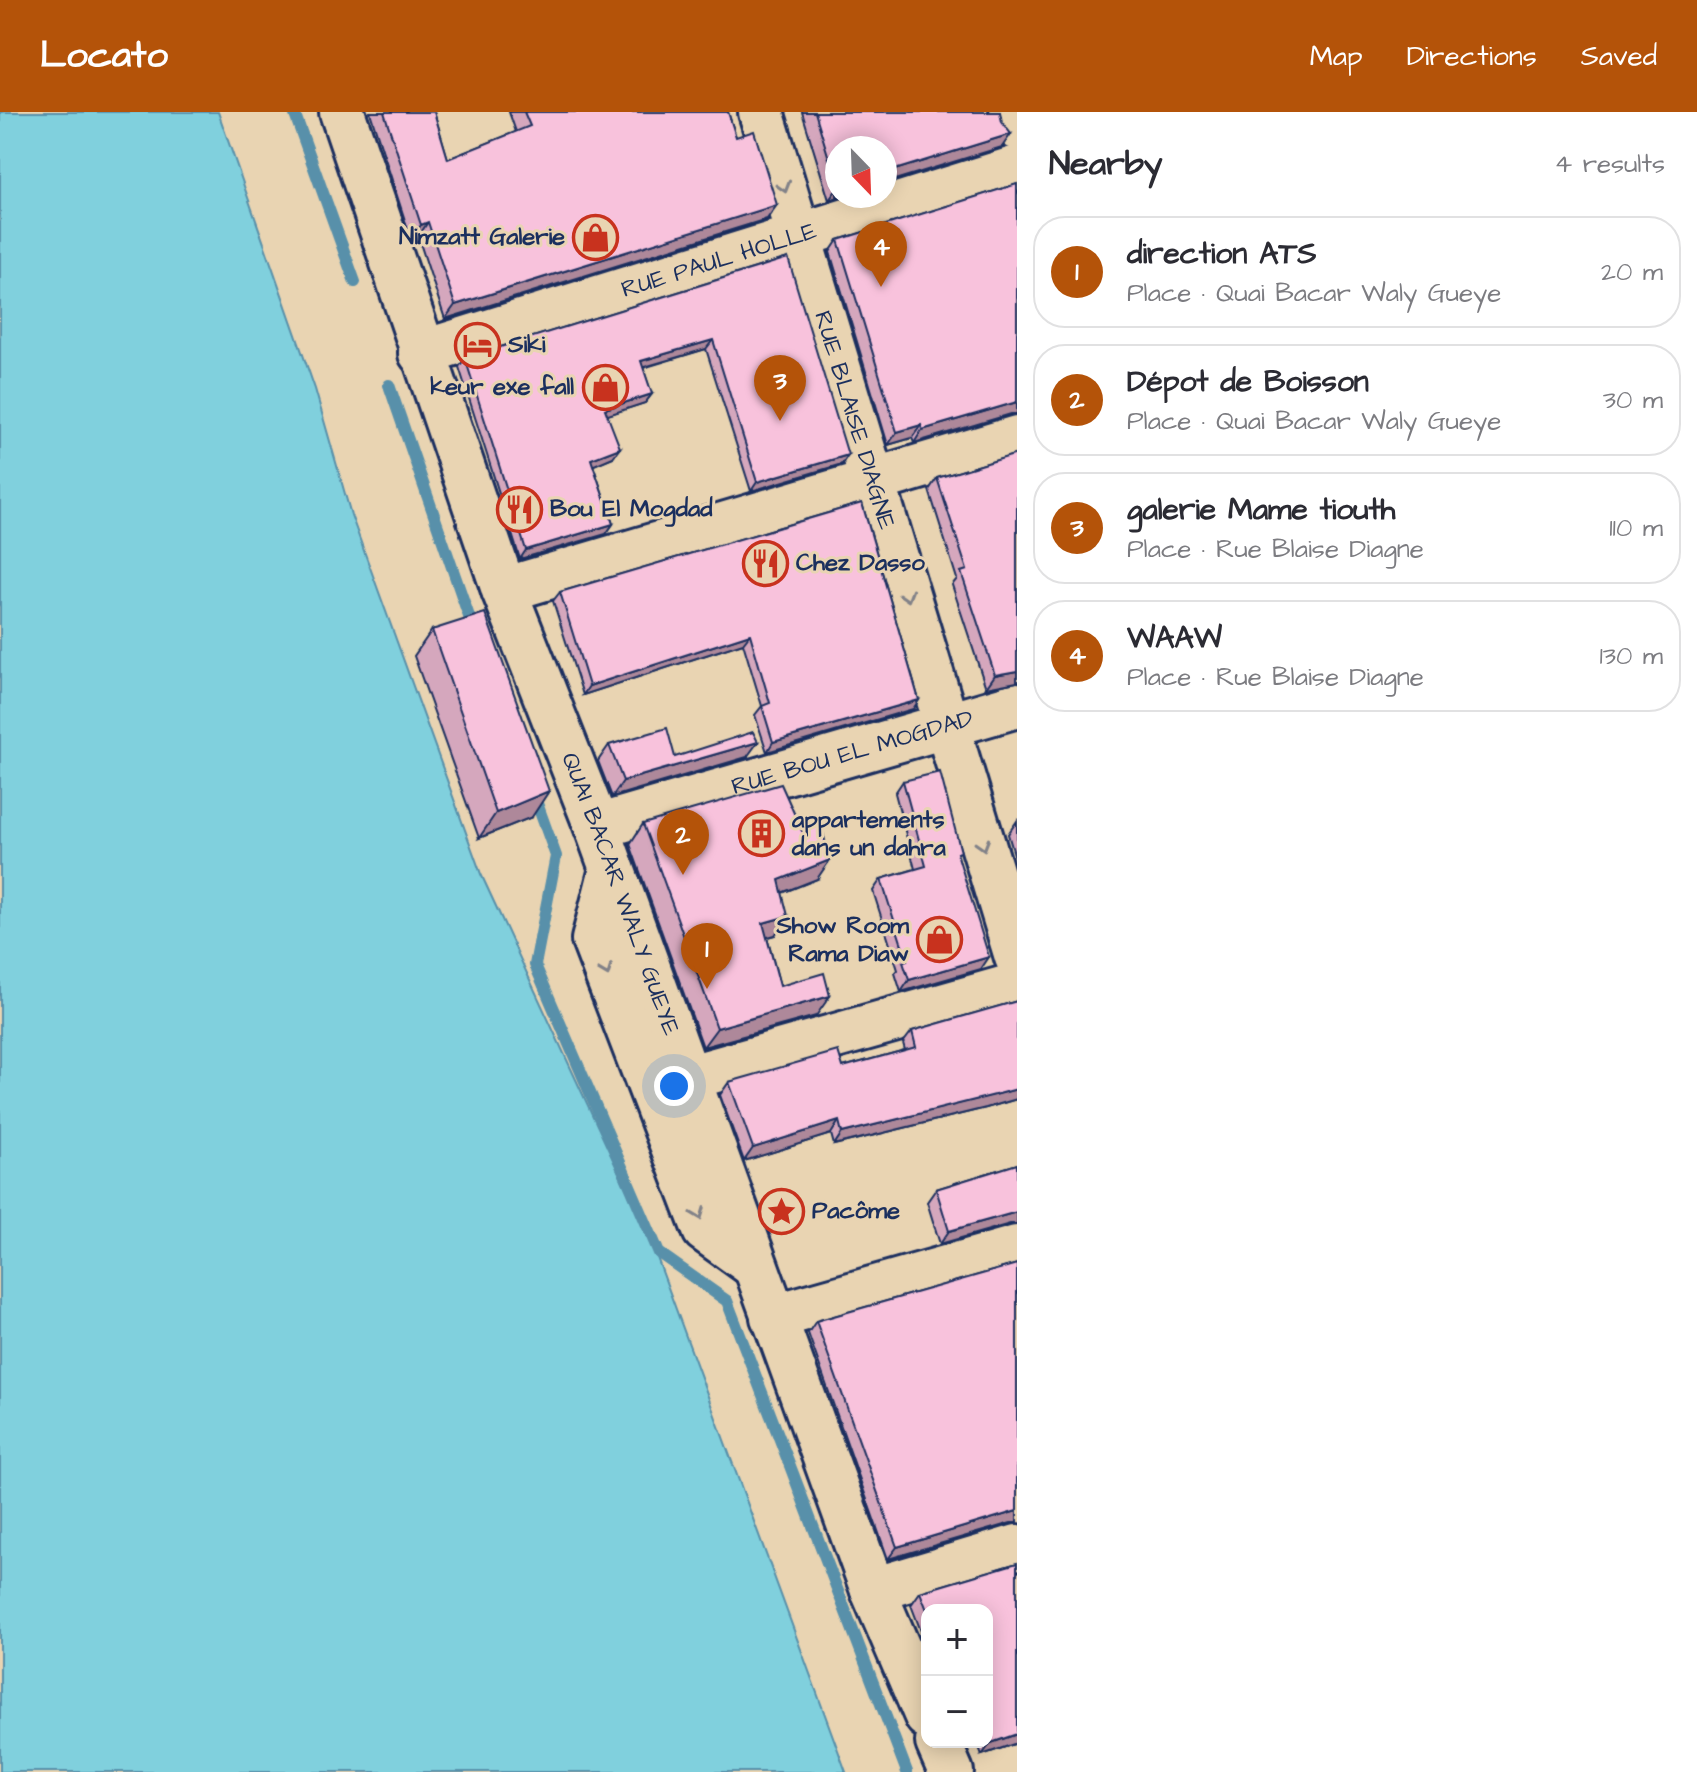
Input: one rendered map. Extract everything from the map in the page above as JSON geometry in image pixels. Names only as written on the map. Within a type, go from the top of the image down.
[{"type":"street","name":"QUAI BACAR WALY GUEYE","points":[[342,112],[421,353],[504,590],[597,827],[873,1590],[921,1702]]},
{"type":"street","name":"RUE BLAISE DIAGNE","points":[[761,112],[1017,957]]},
{"type":"street","points":[[1012,112],[1017,127]]},
{"type":"street","name":"RUE PAUL HOLLE","points":[[421,353],[1017,168]]},
{"type":"street","points":[[504,590],[1017,438]]},
{"type":"street","name":"RUE BOU EL MOGDAD","points":[[597,827],[1017,705]]},
{"type":"street","points":[[612,869],[594,940],[705,1230],[755,1266]]},
{"type":"street","points":[[687,1078],[1017,985]]},
{"type":"street","points":[[773,1317],[1017,1248]]},
{"type":"street","points":[[873,1590],[1017,1547]]},
{"type":"street","points":[[941,1748],[951,1772]]},
{"type":"water","points":[[0,112],[218,112],[315,389],[351,515],[481,874],[652,1244],[846,1772],[0,1772]]},
{"type":"building","points":[[384,112],[434,112],[448,159],[530,126],[524,112],[728,112],[736,137],[754,131],[777,205],[455,305],[428,222],[421,225]]},
{"type":"building","points":[[815,112],[1000,112],[1002,122],[1011,134],[897,169],[897,136],[825,136],[825,145]]},
{"type":"building","points":[[1017,184],[1017,402],[922,430],[921,425],[897,432],[838,240]]},
{"type":"building","points":[[788,258],[848,455],[757,482],[713,340],[641,361],[652,394],[605,409],[620,448],[591,459],[613,524],[526,550],[465,358]]},
{"type":"building","points":[[1017,454],[1017,671],[995,675],[961,572],[967,570],[937,478]]},
{"type":"building","points":[[862,503],[919,700],[773,742],[762,706],[770,703],[750,634],[589,686],[560,592]]},
{"type":"building","points":[[485,613],[549,791],[496,813],[432,630]]},
{"type":"building","points":[[667,728],[675,757],[753,732],[758,742],[623,781],[609,745]]},
{"type":"building","points":[[940,772],[961,852],[957,853],[989,957],[909,980],[903,962],[907,961],[881,879],[926,866],[903,781]]},
{"type":"building","points":[[781,784],[802,831],[821,825],[830,860],[779,880],[788,916],[763,923],[780,986],[824,973],[830,996],[717,1028],[643,824]]},
{"type":"building","points":[[1017,1001],[1017,1089],[842,1133],[839,1121],[753,1148],[729,1082],[838,1051],[843,1067],[916,1047],[912,1031]]},
{"type":"building","points":[[1017,1164],[1017,1212],[949,1231],[936,1189]]},
{"type":"building","points":[[1017,1264],[1017,1511],[897,1547],[816,1321]]},
{"type":"building","points":[[1017,1563],[1017,1734],[993,1742],[993,1604],[925,1604],[920,1592]]},
{"type":"waterway","points":[[294,112],[355,282]]},
{"type":"waterway","points":[[389,385],[474,631]]},
{"type":"waterway","points":[[534,795],[556,856],[535,965],[659,1253],[727,1301],[907,1772]]},
{"type":"place","name":"Nimzatt Galerie","points":[[596,237]]},
{"type":"place","name":"WAAW","points":[[881,287]]},
{"type":"place","name":"Siki","points":[[477,345]]},
{"type":"place","name":"keur exe fall","points":[[605,387]]},
{"type":"place","name":"galerie Mame tiouth","points":[[780,421]]},
{"type":"place","name":"Bou El Mogdad","points":[[519,509]]},
{"type":"place","name":"Chez Dasso","points":[[765,563]]},
{"type":"place","name":"appartements dans un dahra","points":[[761,834]]},
{"type":"place","name":"Dépot de Boisson","points":[[683,875]]},
{"type":"place","name":"Show Room Rama Diaw","points":[[940,940]]},
{"type":"place","name":"direction ATS","points":[[707,989]]},
{"type":"place","name":"Pacôme","points":[[781,1211]]}]
